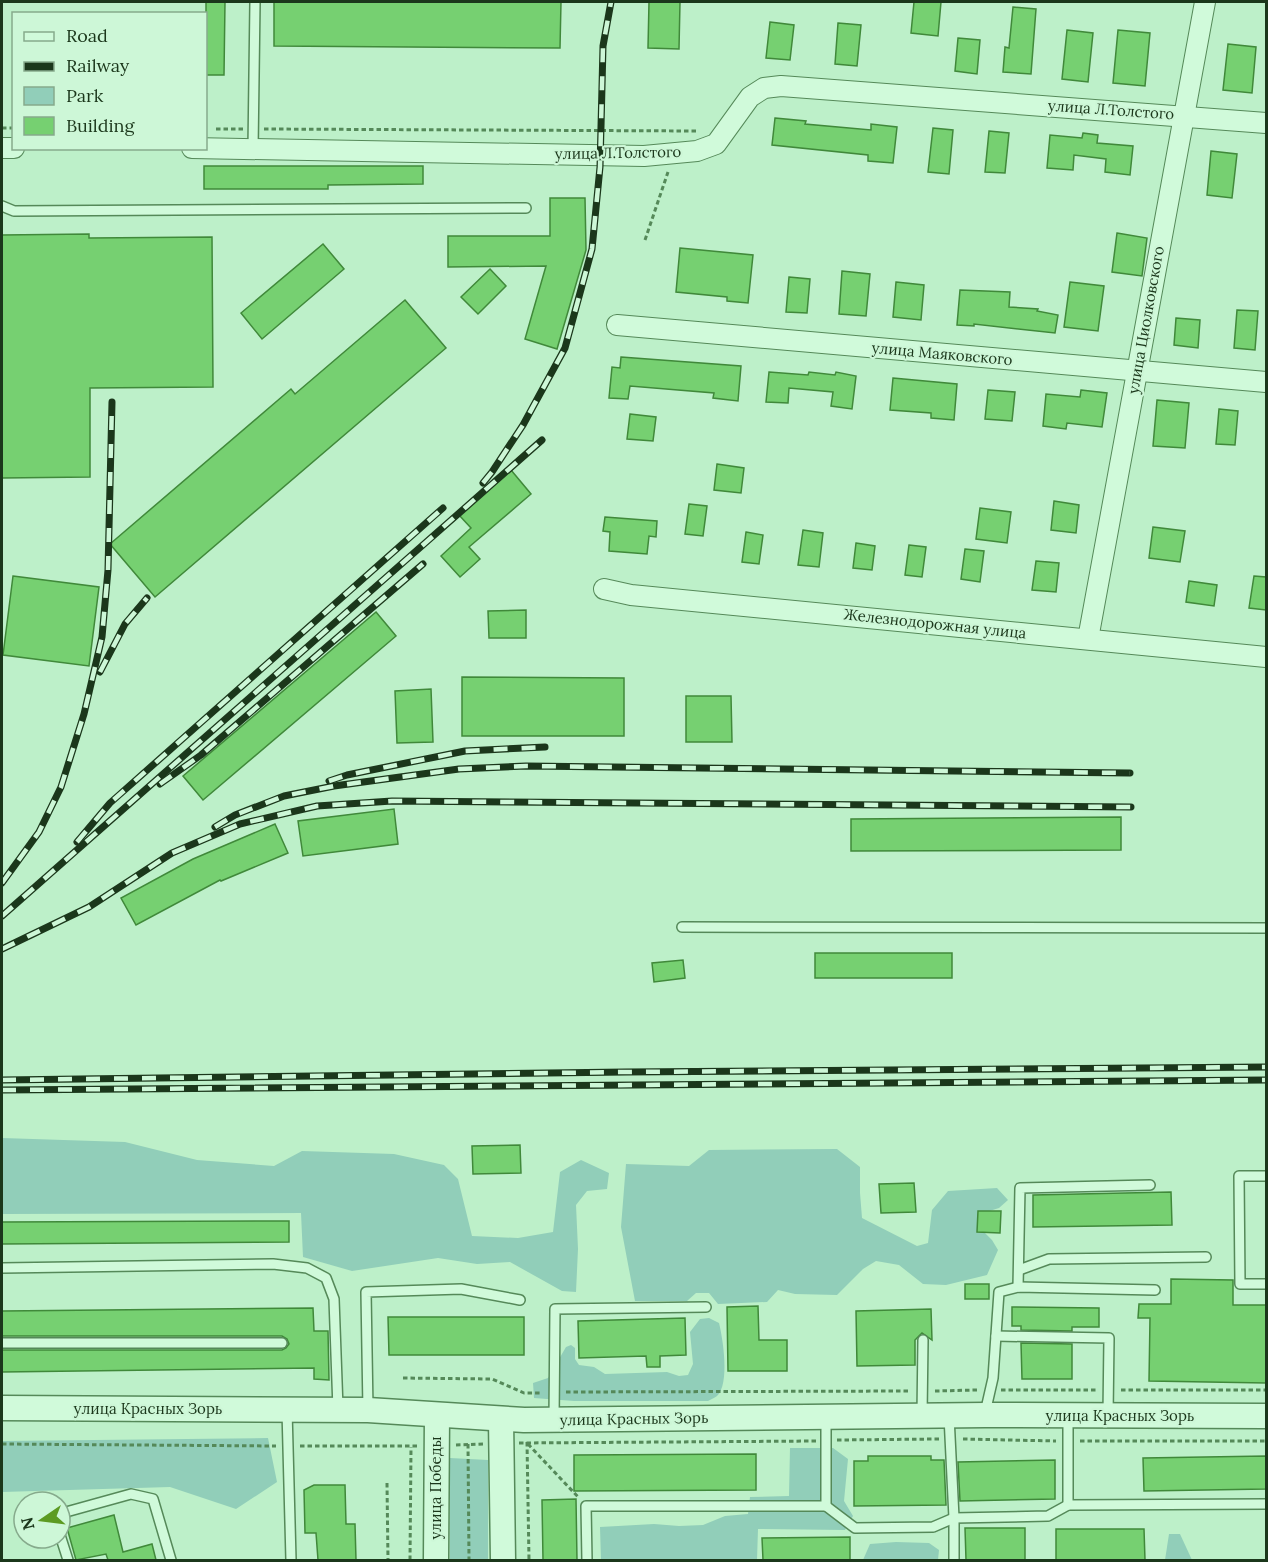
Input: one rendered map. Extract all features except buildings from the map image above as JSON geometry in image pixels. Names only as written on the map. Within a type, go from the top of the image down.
[{"type":"street","name":"улица Циолковского","points":[[1088,639],[1205,2]]},
{"type":"street","name":"улица Л.Толстого","points":[[207,148],[644,156],[698,151],[716,144],[750,97],[764,88],[781,86],[1266,123]]},
{"type":"street","name":"улица Маяковского","points":[[617,325],[1266,382]]},
{"type":"street","name":"Железнодорожная улица","points":[[604,589],[631,595],[1266,657]]},
{"type":"street","name":"улица Красных Зорь","points":[[2,1408],[368,1410],[437,1415],[518,1427],[554,1419],[826,1429],[922,1416],[949,1427],[985,1415],[1266,1416]]},
{"type":"street","name":"улица Победы","points":[[436,1560],[437,1415]]},
{"type":"street","points":[[503,1560],[502,1443],[518,1427]]},
{"type":"lane","points":[[253,149],[255,2]]},
{"type":"lane","points":[[2,206],[14,211],[526,208]]},
{"type":"lane","points":[[682,927],[1266,928]]},
{"type":"lane","points":[[1266,1176],[1239,1176],[1240,1284],[1266,1284]]},
{"type":"lane","points":[[1017,1287],[1020,1188],[1150,1185]]},
{"type":"lane","points":[[1019,1270],[1049,1259],[1206,1257]]},
{"type":"lane","points":[[2,1268],[273,1264],[307,1268],[326,1278],[334,1299],[338,1410]]},
{"type":"lane","points":[[985,1415],[991,1390],[999,1292],[1017,1287],[1155,1290]]},
{"type":"lane","points":[[368,1410],[366,1292],[461,1289],[520,1300]]},
{"type":"lane","points":[[554,1419],[555,1309],[706,1307]]},
{"type":"lane","points":[[996,1336],[1109,1338],[1108,1417]]},
{"type":"lane","points":[[922,1416],[923,1340]]},
{"type":"lane","points":[[2,1343],[282,1343]]},
{"type":"lane","points":[[287,1410],[291,1560]]},
{"type":"lane","points":[[1068,1417],[1068,1506]]},
{"type":"lane","points":[[949,1427],[954,1560]]},
{"type":"lane","points":[[826,1429],[826,1506]]},
{"type":"lane","points":[[72,1510],[131,1494],[153,1499],[171,1560]]},
{"type":"lane","points":[[587,1560],[586,1506],[826,1506],[855,1528],[933,1527],[954,1518],[1048,1516],[1068,1506],[1266,1504]]},
{"type":"path","points":[[207,129],[702,132]]},
{"type":"path","points":[[645,240],[674,153]]},
{"type":"path","points":[[402,1378],[492,1378],[524,1393],[1266,1390]]},
{"type":"path","points":[[524,1393],[518,1427],[529,1560]]},
{"type":"path","points":[[518,1427],[586,1506]]},
{"type":"path","points":[[2,1444],[411,1447],[502,1443],[518,1427],[826,1429],[949,1427],[1069,1441],[1266,1442]]},
{"type":"path","points":[[468,1444],[469,1560]]},
{"type":"path","points":[[410,1560],[411,1447]]},
{"type":"path","points":[[387,1483],[388,1560]]},
{"type":"green space","points":[[2,1138],[125,1142],[197,1160],[274,1166],[302,1151],[394,1154],[444,1165],[458,1179],[472,1236],[518,1238],[553,1232],[560,1172],[581,1160],[609,1173],[607,1189],[587,1191],[576,1205],[578,1249],[576,1292],[562,1291],[510,1262],[477,1264],[438,1258],[352,1271],[303,1257],[301,1213],[2,1214]]},
{"type":"green space","points":[[837,1149],[860,1167],[862,1218],[917,1246],[928,1243],[932,1210],[948,1191],[997,1188],[1008,1200],[999,1208],[983,1213],[980,1228],[998,1250],[987,1275],[946,1285],[923,1284],[899,1265],[876,1261],[863,1269],[837,1295],[795,1294],[778,1290],[767,1302],[718,1304],[709,1293],[696,1293],[687,1301],[635,1301],[621,1227],[626,1164],[689,1166],[709,1150]]},
{"type":"green space","points":[[709,1318],[719,1323],[724,1350],[724,1372],[721,1390],[716,1397],[708,1401],[574,1401],[534,1398],[533,1383],[548,1378],[566,1347],[571,1345],[575,1348],[575,1359],[579,1365],[594,1367],[605,1374],[667,1372],[679,1376],[688,1375],[693,1364],[690,1332],[700,1319]]},
{"type":"green space","points":[[268,1438],[277,1482],[236,1509],[170,1487],[2,1492],[2,1441]]},
{"type":"green space","points":[[790,1448],[833,1448],[848,1459],[844,1501],[853,1516],[845,1530],[758,1529],[757,1560],[601,1560],[600,1527],[654,1524],[703,1525],[725,1516],[748,1514],[750,1497],[789,1496]]},
{"type":"green space","points":[[450,1458],[488,1460],[488,1560],[450,1560]]},
{"type":"green space","points":[[1169,1534],[1180,1534],[1192,1560],[1165,1560]]},
{"type":"green space","points":[[929,1543],[939,1550],[938,1560],[863,1560],[870,1544]]},
{"type":"railway","points":[[483,483],[523,425],[565,348],[592,249],[600,167],[603,46],[611,2]]},
{"type":"railway","points":[[2,883],[39,832],[61,787],[84,714],[102,637],[108,570],[112,402]]},
{"type":"railway","points":[[2,916],[542,440]]},
{"type":"railway","points":[[77,842],[110,803],[443,508]]},
{"type":"railway","points":[[160,784],[201,755],[423,564]]},
{"type":"railway","points":[[100,672],[125,624],[147,598]]},
{"type":"railway","points":[[329,781],[347,775],[465,751],[545,747]]},
{"type":"railway","points":[[215,827],[235,815],[284,796],[334,786],[459,769],[526,766],[1130,773]]},
{"type":"railway","points":[[2,949],[89,907],[172,853],[240,824],[317,806],[392,801],[1131,807]]},
{"type":"railway","points":[[2,1080],[1266,1067]]},
{"type":"railway","points":[[2,1090],[1266,1080]]}]
